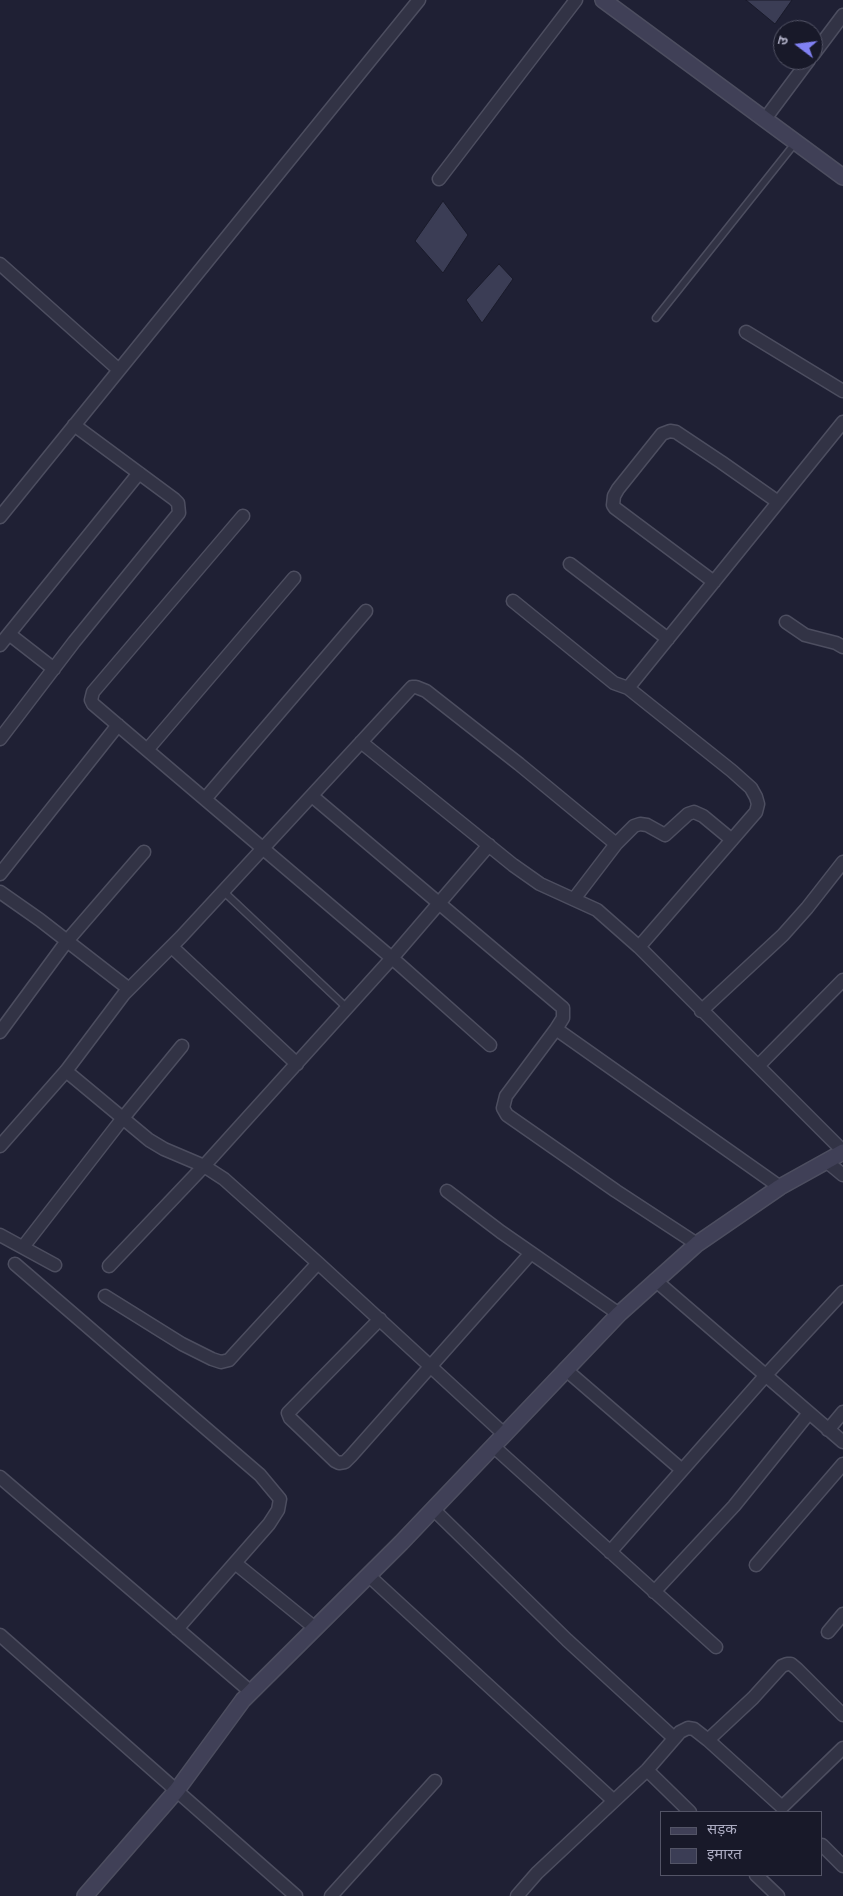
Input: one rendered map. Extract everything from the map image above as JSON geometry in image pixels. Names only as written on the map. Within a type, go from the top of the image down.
[{"type":"street","points":[[0,517],[419,0]]},
{"type":"street","points":[[439,179],[576,0]]},
{"type":"street","points":[[603,0],[843,177]]},
{"type":"street","points":[[823,42],[843,15]]},
{"type":"street","points":[[765,119],[802,70]]},
{"type":"street","points":[[0,264],[119,370]]},
{"type":"street","points":[[746,332],[843,391]]},
{"type":"street","points":[[628,688],[843,422]]},
{"type":"street","points":[[0,739],[180,513],[178,504],[174,499],[74,425]]},
{"type":"street","points":[[714,582],[615,508],[613,505],[614,496],[629,475],[662,434],[670,431],[676,432],[778,502]]},
{"type":"street","points":[[0,645],[139,473]]},
{"type":"street","points":[[243,516],[93,692],[91,700],[93,704],[264,848],[490,1045]]},
{"type":"street","points":[[570,564],[668,639]]},
{"type":"street","points":[[147,750],[294,578]]},
{"type":"street","points":[[513,601],[614,683],[628,688],[732,771],[751,788],[756,797],[758,804],[756,812],[639,946]]},
{"type":"street","points":[[205,799],[366,611]]},
{"type":"street","points":[[786,622],[805,635],[836,643],[843,648]]},
{"type":"street","points":[[9,634],[54,669]]},
{"type":"street","points":[[0,1146],[66,1071],[129,989],[264,848],[412,687],[420,688],[519,764],[616,844]]},
{"type":"street","points":[[0,874],[118,725]]},
{"type":"street","points":[[85,1896],[177,1790],[243,1700],[368,1576],[619,1314],[697,1244],[780,1187],[843,1152],[701,1011],[639,946],[597,910],[540,884],[361,742]]},
{"type":"street","points":[[312,796],[563,1008],[563,1018],[556,1029],[506,1096],[503,1108],[507,1115],[616,1191],[697,1244]]},
{"type":"street","points":[[574,899],[616,844],[634,826],[640,824],[647,825],[665,835],[688,814],[694,812],[703,816],[732,840]]},
{"type":"street","points":[[109,1266],[297,1064],[392,958],[489,845]]},
{"type":"street","points":[[0,1032],[67,941],[144,852]]},
{"type":"street","points":[[701,1011],[783,934],[807,908],[843,862]]},
{"type":"street","points":[[0,892],[129,989]]},
{"type":"street","points":[[172,946],[297,1064]]},
{"type":"street","points":[[758,1066],[843,980]]},
{"type":"street","points":[[556,1029],[780,1187]]},
{"type":"street","points":[[23,1247],[123,1118],[182,1046]]},
{"type":"street","points":[[66,1071],[149,1140],[164,1149],[204,1166],[224,1179],[504,1434]]},
{"type":"street","points":[[826,1161],[843,1175]]},
{"type":"street","points":[[447,1191],[531,1253],[619,1314]]},
{"type":"street","points":[[0,1235],[55,1265]]},
{"type":"street","points":[[380,1320],[288,1413],[290,1418],[334,1461],[339,1463],[345,1462],[531,1253]]},
{"type":"street","points":[[105,1296],[182,1344],[222,1362],[229,1360],[318,1263]]},
{"type":"street","points":[[15,1264],[260,1475],[280,1499],[278,1510],[269,1524],[177,1629]]},
{"type":"street","points":[[656,1280],[843,1442]]},
{"type":"street","points":[[610,1552],[766,1375],[843,1292]]},
{"type":"street","points":[[565,1369],[682,1470]]},
{"type":"street","points":[[828,1430],[843,1412]]},
{"type":"street","points":[[654,1592],[734,1506],[809,1413]]},
{"type":"street","points":[[493,1446],[716,1648]]},
{"type":"street","points":[[756,1565],[843,1464]]},
{"type":"street","points":[[0,1476],[251,1692]]},
{"type":"street","points":[[433,1508],[567,1640],[674,1738]]},
{"type":"street","points":[[235,1563],[315,1628]]},
{"type":"street","points":[[368,1576],[614,1801]]},
{"type":"street","points":[[828,1632],[843,1614]]},
{"type":"street","points":[[0,1635],[296,1896]]},
{"type":"street","points":[[708,1740],[753,1698],[782,1666],[787,1664],[797,1668],[843,1715]]},
{"type":"street","points":[[517,1896],[537,1873],[648,1770],[674,1738],[688,1728],[699,1732],[785,1809],[843,1748]]},
{"type":"street","points":[[648,1770],[689,1811]]},
{"type":"street","points":[[332,1896],[435,1781]]},
{"type":"street","points":[[823,1846],[843,1866]]},
{"type":"street","points":[[757,1876],[778,1896]]},
{"type":"lane","points":[[656,318],[796,142]]},
{"type":"lane","points":[[223,891],[347,1008]]},
{"type":"building","points":[[746,0],[792,0],[778,20],[773,20],[773,22]]},
{"type":"building","points":[[443,201],[468,235],[443,273],[415,241]]},
{"type":"building","points":[[499,264],[513,279],[482,323],[466,300]]}]
